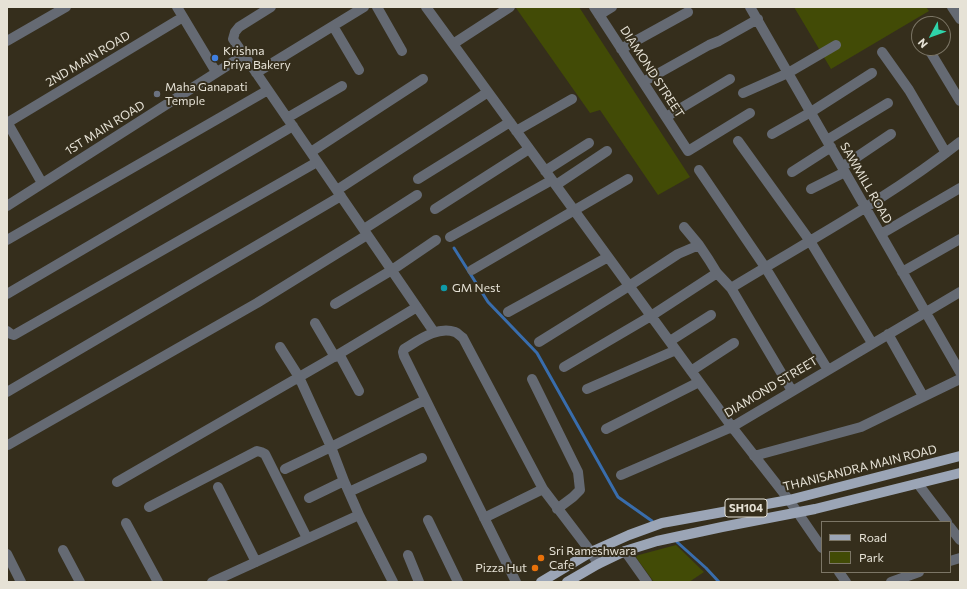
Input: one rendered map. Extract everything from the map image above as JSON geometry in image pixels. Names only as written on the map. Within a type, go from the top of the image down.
[{"type":"main road","name":"THANISANDRA MAIN ROAD","points":[[541,582],[591,552],[629,535],[662,523],[789,500],[960,456]]},
{"type":"main road","name":"SH104","points":[[567,582],[598,564],[625,551],[664,539],[798,513],[960,473]]},
{"type":"street","points":[[7,42],[66,7]]},
{"type":"street","points":[[177,7],[216,72]]},
{"type":"street","points":[[271,7],[239,27],[235,32],[233,39],[434,332]]},
{"type":"street","points":[[256,73],[364,7]]},
{"type":"street","points":[[377,7],[402,50]]},
{"type":"street","points":[[453,44],[510,7]]},
{"type":"street","points":[[596,11],[612,7]]},
{"type":"street","name":"SAWMILL ROAD","points":[[750,7],[960,372]]},
{"type":"street","points":[[952,7],[960,19]]},
{"type":"street","points":[[429,8],[453,44],[545,171],[732,427],[789,500],[821,547]]},
{"type":"street","name":"DIAMOND STREET","points":[[596,11],[688,151],[750,113]]},
{"type":"street","points":[[621,49],[688,12]]},
{"type":"street","name":"2ND MAIN ROAD","points":[[7,123],[183,17]]},
{"type":"street","points":[[643,82],[709,45],[758,20]]},
{"type":"street","points":[[333,26],[360,70]]},
{"type":"street","points":[[743,93],[788,73],[836,45]]},
{"type":"street","points":[[882,52],[909,90],[946,153]]},
{"type":"street","name":"1ST MAIN ROAD","points":[[7,206],[244,55]]},
{"type":"street","points":[[933,56],[960,101]]},
{"type":"street","points":[[772,134],[811,112],[872,73]]},
{"type":"street","points":[[311,152],[423,79]]},
{"type":"street","points":[[666,117],[730,79]]},
{"type":"street","points":[[7,294],[290,122],[342,86]]},
{"type":"street","points":[[7,240],[268,90]]},
{"type":"street","points":[[7,392],[339,193],[488,92]]},
{"type":"street","points":[[516,131],[572,98]]},
{"type":"street","points":[[792,172],[888,103]]},
{"type":"street","points":[[418,179],[510,122]]},
{"type":"street","points":[[7,123],[42,183]]},
{"type":"street","points":[[811,189],[844,170],[891,134]]},
{"type":"street","points":[[738,141],[810,241],[872,343]]},
{"type":"street","points":[[731,288],[866,208],[960,142]]},
{"type":"street","points":[[545,171],[589,143]]},
{"type":"street","points":[[435,209],[530,149]]},
{"type":"street","points":[[450,237],[554,183],[607,151]]},
{"type":"street","points":[[7,331],[14,335],[317,162]]},
{"type":"street","name":"DIAMOND STREET","points":[[621,475],[732,427],[828,370],[765,267],[699,170]]},
{"type":"street","points":[[472,270],[628,179]]},
{"type":"street","points":[[881,234],[960,188]]},
{"type":"street","points":[[8,445],[257,303],[366,232],[417,196]]},
{"type":"street","points":[[684,227],[731,288],[792,391]]},
{"type":"street","points":[[902,272],[960,239]]},
{"type":"street","points":[[334,304],[392,270],[436,240]]},
{"type":"street","points":[[539,342],[678,254],[699,245]]},
{"type":"street","points":[[508,312],[608,257]]},
{"type":"street","points":[[564,367],[651,316],[718,273]]},
{"type":"street","points":[[828,370],[960,292]]},
{"type":"street","points":[[117,482],[337,355],[417,306]]},
{"type":"street","points":[[587,389],[673,346],[712,315]]},
{"type":"street","points":[[315,323],[359,391]]},
{"type":"street","points":[[516,582],[425,400],[403,352],[404,349],[434,332],[446,331],[456,333],[463,338],[543,490],[591,552],[598,564]]},
{"type":"street","points":[[888,334],[923,396]]},
{"type":"street","points":[[691,371],[734,343]]},
{"type":"street","points":[[280,347],[299,377],[331,447],[359,515],[393,582]]},
{"type":"street","points":[[532,379],[578,472],[580,490],[557,509]]},
{"type":"street","points":[[754,456],[861,427],[960,379]]},
{"type":"street","points":[[606,429],[699,382]]},
{"type":"street","points":[[285,469],[425,400]]},
{"type":"street","points":[[149,507],[257,451],[264,454],[307,538]]},
{"type":"street","points":[[349,492],[422,458]]},
{"type":"street","points":[[308,498],[344,481]]},
{"type":"street","points":[[918,484],[946,521]]},
{"type":"street","points":[[218,487],[256,562]]},
{"type":"street","points":[[484,518],[543,490]]},
{"type":"street","points":[[212,582],[359,515]]},
{"type":"street","points":[[428,520],[458,582]]},
{"type":"street","points":[[126,523],[158,582]]},
{"type":"street","points":[[951,527],[960,540]]},
{"type":"street","points":[[63,550],[80,582]]},
{"type":"street","points":[[625,551],[648,582]]},
{"type":"street","points":[[7,554],[21,582]]},
{"type":"street","points":[[408,555],[419,582]]},
{"type":"street","points":[[891,582],[916,573]]},
{"type":"green space","points":[[579,7],[690,177],[658,195],[600,110],[590,113],[516,8]]},
{"type":"green space","points":[[794,7],[926,7],[929,11],[921,16],[911,16],[911,22],[831,69]]},
{"type":"green space","points":[[676,545],[704,572],[689,582],[654,582],[635,556]]},
{"type":"waterway","points":[[454,248],[488,302],[537,353],[618,497],[652,521]]},
{"type":"waterway","points":[[677,542],[719,582]]},
{"type":"place","name":"Krishna Priya Bakery","points":[[215,58]]},
{"type":"place","name":"Maha Ganapati Temple","points":[[157,94]]},
{"type":"place","name":"GM Nest","points":[[444,288]]},
{"type":"place","name":"Sri Rameshwara Cafe","points":[[541,558]]},
{"type":"place","name":"Pizza Hut","points":[[535,568]]}]
